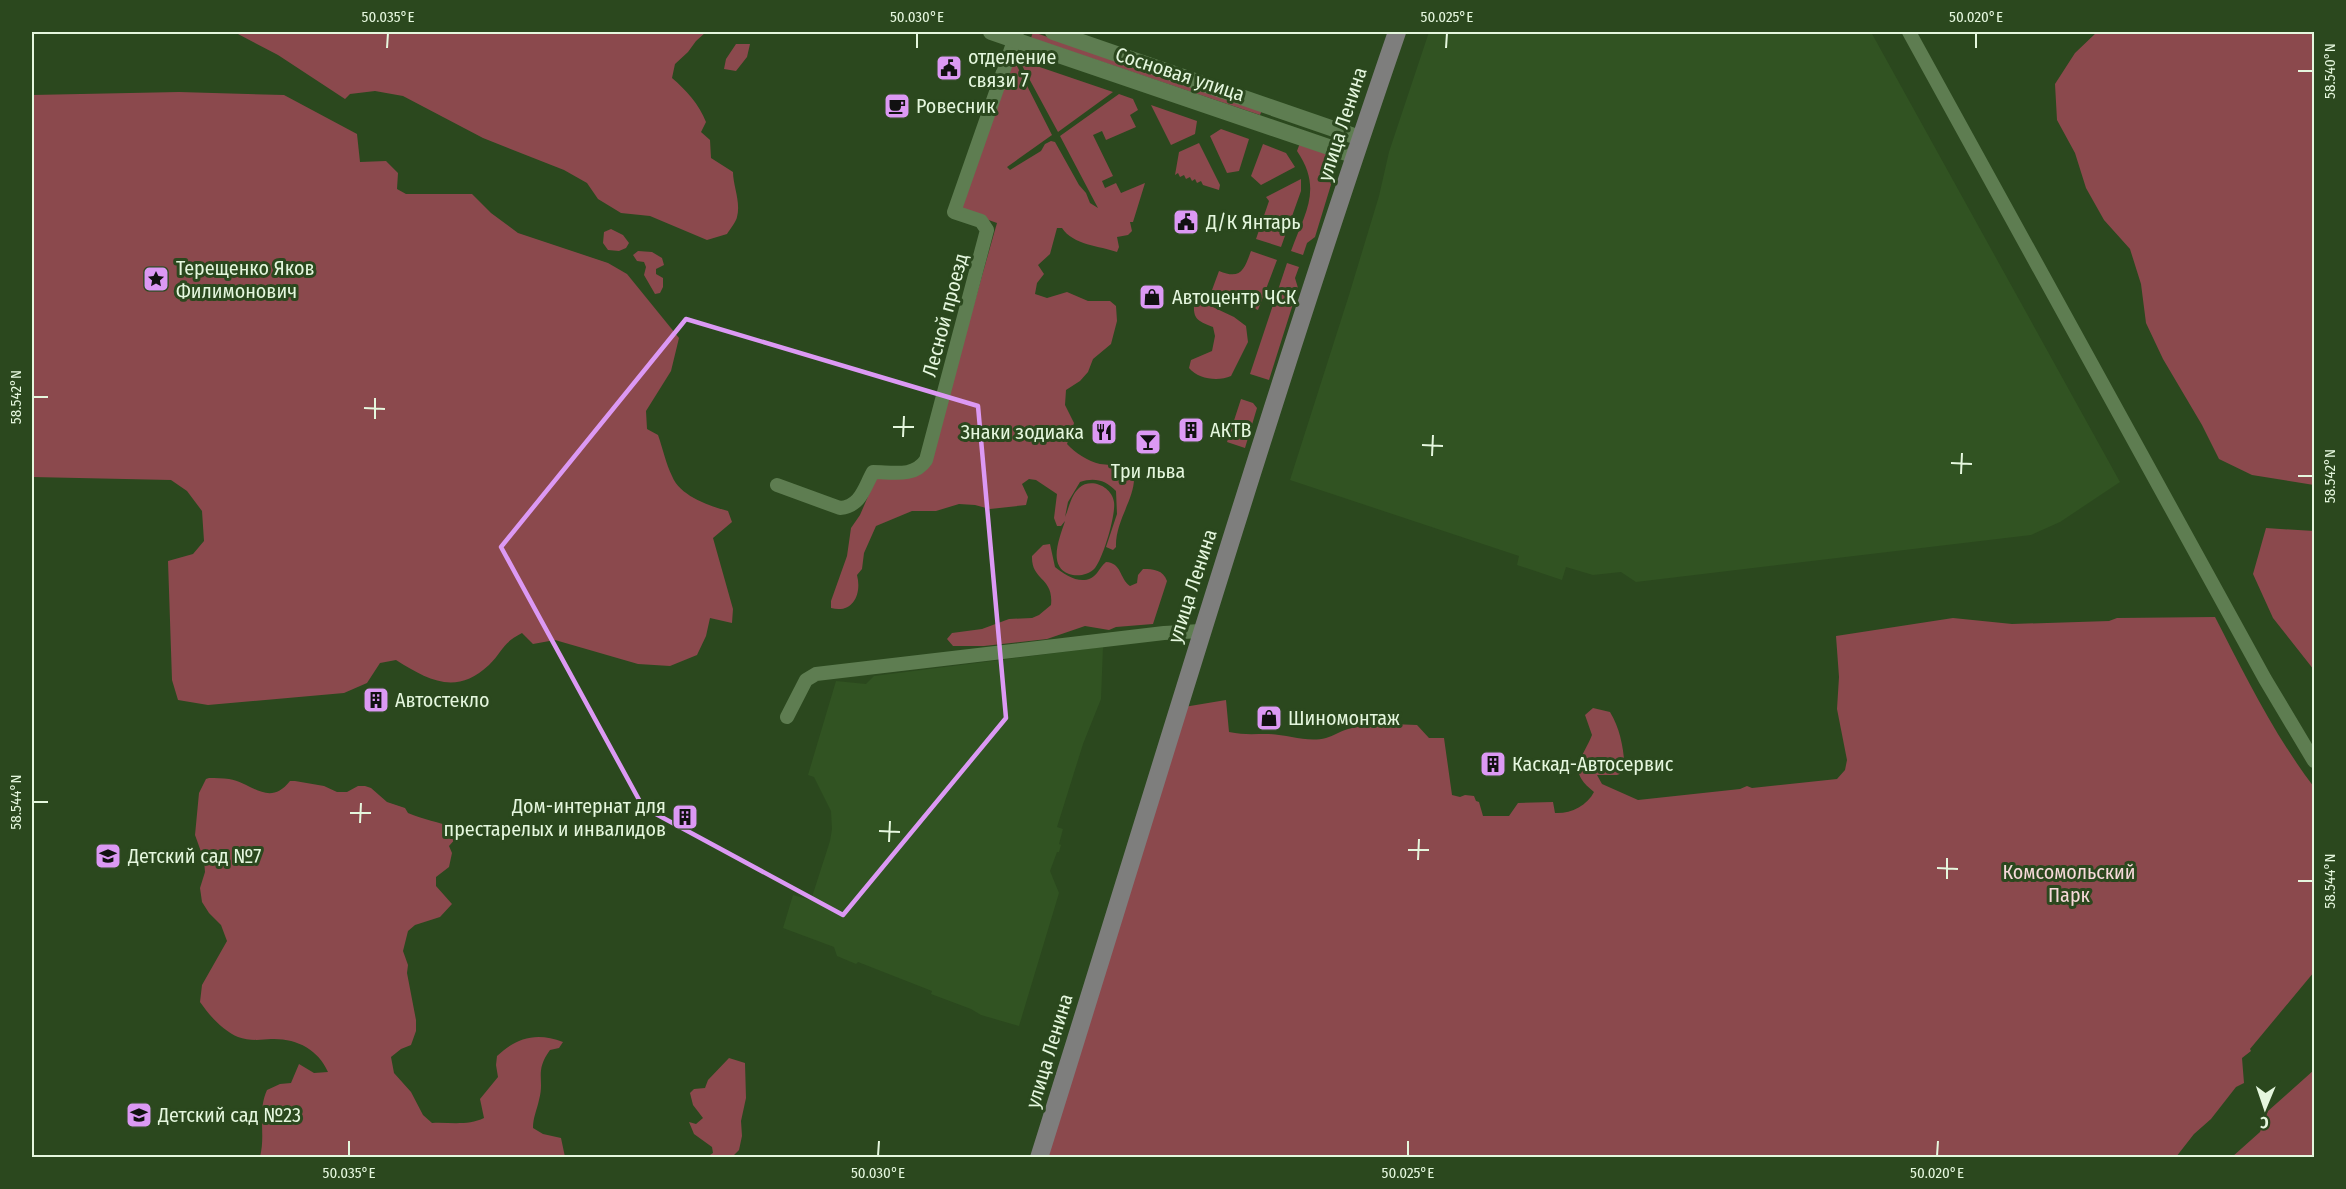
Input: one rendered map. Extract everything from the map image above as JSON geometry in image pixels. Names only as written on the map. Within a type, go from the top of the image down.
[{"type":"main road","name":"улица Ленина","points":[[1039,1158],[1130,871],[1201,631],[1360,138],[1397,32]]},
{"type":"street","name":"Сосновая улица","points":[[991,32],[1016,36],[1355,156]]},
{"type":"street","name":"Сосновая улица","points":[[1053,32],[1360,138]]},
{"type":"street","points":[[1909,32],[2259,669],[2314,761]]},
{"type":"street","name":"Лесной проезд","points":[[777,486],[840,508],[850,507],[856,504],[873,472],[913,471],[921,467],[926,460],[987,230],[981,221],[954,212],[1016,36]]},
{"type":"street","points":[[787,717],[806,680],[816,674],[1164,633],[1201,631]]},
{"type":"highlighted area","points":[[686,319],[978,406],[1006,718],[843,915],[643,807],[501,547]]},
{"type":"shaded area","points":[[1429,32],[1871,32],[2120,482],[2060,522],[2031,535],[1636,582],[1621,572],[1593,575],[1566,567],[1562,580],[1517,565],[1519,556],[1290,480],[1379,196],[1389,152]]},
{"type":"shaded area","points":[[1103,647],[1101,699],[1083,744],[1057,827],[1063,829],[1059,844],[1061,845],[1050,871],[1059,893],[1019,1026],[981,1015],[931,994],[932,991],[858,962],[856,964],[837,956],[834,947],[783,928],[793,895],[811,900],[830,841],[831,811],[814,777],[808,775],[836,681],[866,684],[874,676]]},
{"type":"green space","points":[[226,32],[706,32],[675,64],[672,78],[692,98],[703,115],[706,122],[701,132],[710,140],[711,158],[733,172],[738,206],[736,219],[727,234],[707,240],[650,216],[621,213],[598,199],[587,183],[564,170],[483,138],[403,96],[375,91],[350,94],[345,99],[278,55],[238,34]]},
{"type":"green space","points":[[1033,32],[1262,110],[1260,115],[1031,38]]},
{"type":"green space","points":[[2097,32],[2314,32],[2314,485],[2252,475],[2219,459],[2163,359],[2146,323],[2141,284],[2130,249],[2104,220],[2086,188],[2075,153],[2057,120],[2055,84],[2075,53]]},
{"type":"green space","points":[[736,44],[750,44],[747,57],[736,71],[724,69],[726,59]]},
{"type":"green space","points":[[1014,60],[1052,135],[1007,167],[1010,170],[1041,151],[1045,144],[1055,142],[1090,203],[1098,208],[1060,136],[1119,94],[1133,99],[1138,110],[1130,115],[1136,127],[1106,140],[1102,131],[1093,135],[1113,176],[1102,181],[1105,188],[1116,183],[1121,193],[1145,183],[1133,222],[1130,222],[1132,231],[1128,235],[1117,237],[1119,247],[1117,252],[1087,244],[1073,238],[1062,228],[1057,228],[1050,254],[1038,265],[1044,274],[1037,283],[1035,294],[1047,298],[1067,292],[1088,301],[1110,301],[1116,306],[1117,321],[1111,344],[1093,359],[1088,372],[1080,381],[1066,390],[1065,405],[1074,423],[1067,444],[1086,459],[1123,468],[1134,477],[1131,494],[1119,528],[1116,547],[1113,550],[1106,547],[1117,514],[1116,491],[1100,480],[1080,482],[1068,502],[1065,517],[1076,491],[1089,483],[1095,484],[1105,488],[1114,502],[1111,526],[1095,568],[1086,574],[1079,575],[1072,575],[1062,570],[1058,565],[1057,551],[1065,521],[1061,526],[1057,526],[1054,518],[1057,494],[1036,480],[1029,479],[1022,484],[1028,497],[1026,505],[990,509],[959,504],[936,511],[912,511],[876,526],[864,553],[862,569],[857,575],[858,589],[854,601],[845,608],[831,608],[831,601],[847,556],[851,528],[860,515],[876,478],[928,466],[997,223],[958,209],[964,203]]},
{"type":"green space","points":[[1019,60],[1113,92],[1058,132]]},
{"type":"green space","points":[[179,92],[284,95],[357,134],[360,162],[386,161],[398,173],[397,189],[406,194],[472,194],[491,213],[518,233],[608,263],[627,274],[679,338],[671,371],[646,411],[647,429],[658,435],[670,471],[681,489],[704,503],[728,511],[732,522],[713,538],[733,609],[732,623],[710,618],[706,636],[697,655],[670,666],[638,664],[555,640],[533,644],[522,633],[506,644],[489,665],[477,675],[465,680],[442,682],[431,679],[396,660],[380,663],[367,683],[344,693],[208,705],[178,700],[172,680],[168,561],[193,554],[204,541],[202,511],[187,491],[171,480],[32,477],[32,95]]},
{"type":"green space","points":[[1151,105],[1197,121],[1195,134],[1171,145]]},
{"type":"green space","points":[[1221,129],[1249,139],[1239,171],[1227,173],[1210,136]]},
{"type":"green space","points":[[1199,143],[1220,185],[1219,190],[1203,185],[1201,181],[1197,183],[1195,179],[1192,181],[1190,177],[1186,179],[1184,175],[1180,177],[1178,173],[1175,175],[1179,152]]},
{"type":"green space","points":[[1300,143],[1327,153],[1337,165],[1315,237],[1307,243],[1303,255],[1291,251],[1306,213],[1310,189],[1305,165],[1297,151]]},
{"type":"green space","points":[[1263,144],[1286,153],[1295,167],[1261,185],[1251,176]]},
{"type":"green space","points":[[1301,179],[1301,191],[1281,247],[1256,239],[1269,201],[1266,197]]},
{"type":"green space","points":[[611,229],[623,235],[629,243],[626,248],[619,251],[608,250],[603,243],[604,232]]},
{"type":"green space","points":[[638,251],[652,252],[662,258],[664,265],[656,269],[656,274],[663,278],[660,293],[655,294],[644,275],[646,267],[644,262],[637,261],[633,255]]},
{"type":"green space","points":[[1251,251],[1277,260],[1258,310],[1212,290],[1219,271],[1226,274],[1237,274],[1244,268]]},
{"type":"green space","points":[[1287,263],[1299,267],[1295,278],[1298,288],[1269,380],[1250,374]]},
{"type":"green space","points":[[1200,301],[1234,317],[1246,326],[1248,342],[1231,376],[1226,378],[1208,378],[1198,375],[1189,368],[1191,360],[1212,351],[1215,336],[1213,327],[1199,320],[1195,315],[1194,306]]},
{"type":"green space","points":[[1241,399],[1253,403],[1257,408],[1245,448],[1227,442]]},
{"type":"green space","points":[[2266,528],[2314,531],[2314,670],[2273,618],[2253,574]]},
{"type":"green space","points":[[1050,544],[1055,567],[1076,579],[1087,580],[1106,562],[1118,568],[1130,586],[1137,583],[1138,575],[1143,569],[1161,572],[1167,581],[1153,624],[1116,627],[1109,630],[1085,626],[1047,639],[984,646],[953,646],[947,639],[952,633],[982,629],[1009,619],[1032,618],[1051,605],[1049,589],[1035,570],[1032,556],[1043,545]]},
{"type":"green space","name":"Комсомольский Парк","points":[[2215,617],[2273,726],[2314,787],[2314,972],[2250,1049],[2251,1051],[2242,1058],[2244,1083],[2236,1087],[2211,1119],[2194,1134],[2176,1157],[1039,1158],[1178,708],[1226,700],[1229,732],[1274,734],[1304,739],[1326,738],[1345,730],[1365,726],[1417,725],[1429,738],[1444,738],[1452,795],[1474,796],[1479,802],[1483,816],[1509,816],[1518,803],[1553,802],[1555,813],[1561,813],[1583,805],[1594,792],[1585,784],[1578,771],[1581,758],[1592,735],[1585,715],[1593,708],[1610,712],[1614,719],[1621,741],[1625,772],[1617,775],[1597,775],[1602,784],[1638,800],[1740,789],[1747,786],[1752,788],[1837,779],[1845,770],[1847,760],[1837,709],[1839,677],[1836,636],[1953,618],[2012,624],[2109,621],[2117,618]]},
{"type":"green space","points":[[206,779],[237,781],[267,793],[282,789],[290,781],[324,786],[337,792],[347,792],[358,786],[365,786],[371,788],[387,802],[405,808],[408,813],[454,829],[457,837],[449,846],[452,853],[449,867],[436,877],[436,886],[452,904],[440,917],[415,925],[408,931],[403,951],[408,965],[407,973],[416,1031],[411,1045],[391,1057],[394,1073],[411,1092],[423,1115],[432,1123],[472,1122],[484,1118],[480,1099],[498,1077],[497,1056],[512,1044],[528,1038],[545,1037],[563,1042],[559,1048],[550,1050],[542,1064],[541,1093],[533,1128],[543,1134],[561,1138],[565,1157],[260,1157],[262,1115],[267,1090],[280,1084],[291,1083],[299,1064],[314,1073],[328,1072],[318,1057],[305,1046],[289,1040],[254,1040],[232,1034],[217,1022],[200,1002],[202,985],[227,941],[221,925],[202,902],[200,888],[205,872],[204,860],[195,835],[199,793]]},
{"type":"green space","points":[[729,1058],[745,1063],[746,1098],[741,1121],[742,1136],[739,1150],[734,1157],[707,1157],[713,1153],[712,1147],[694,1134],[689,1122],[696,1124],[703,1118],[693,1105],[690,1093],[694,1089],[705,1088],[708,1080]]},
{"type":"green space","points":[[2314,1070],[2314,1157],[2232,1157],[2260,1132],[2268,1111]]},
{"type":"place","name":"отделение связи 7","points":[[949,68]]},
{"type":"place","name":"Ровесник","points":[[897,106]]},
{"type":"place","name":"Д/К Янтарь","points":[[1186,222]]},
{"type":"place","name":"Терещенко Яков Филимонович","points":[[156,279]]},
{"type":"place","name":"Автоцентр ЧСК","points":[[1152,297]]},
{"type":"place","name":"АКТВ","points":[[1191,430]]},
{"type":"place","name":"Знаки зодиака","points":[[1104,432]]},
{"type":"place","name":"Три льва","points":[[1148,442]]},
{"type":"place","name":"Автостекло","points":[[376,700]]},
{"type":"place","name":"Шиномонтаж","points":[[1269,718]]},
{"type":"place","name":"Каскад-Автосервис","points":[[1493,764]]},
{"type":"place","name":"Дом-интернат для престарелых и инвалидов","points":[[685,817]]},
{"type":"place","name":"Детский сад №7","points":[[108,856]]},
{"type":"place","name":"Детский сад №23","points":[[139,1115]]}]
